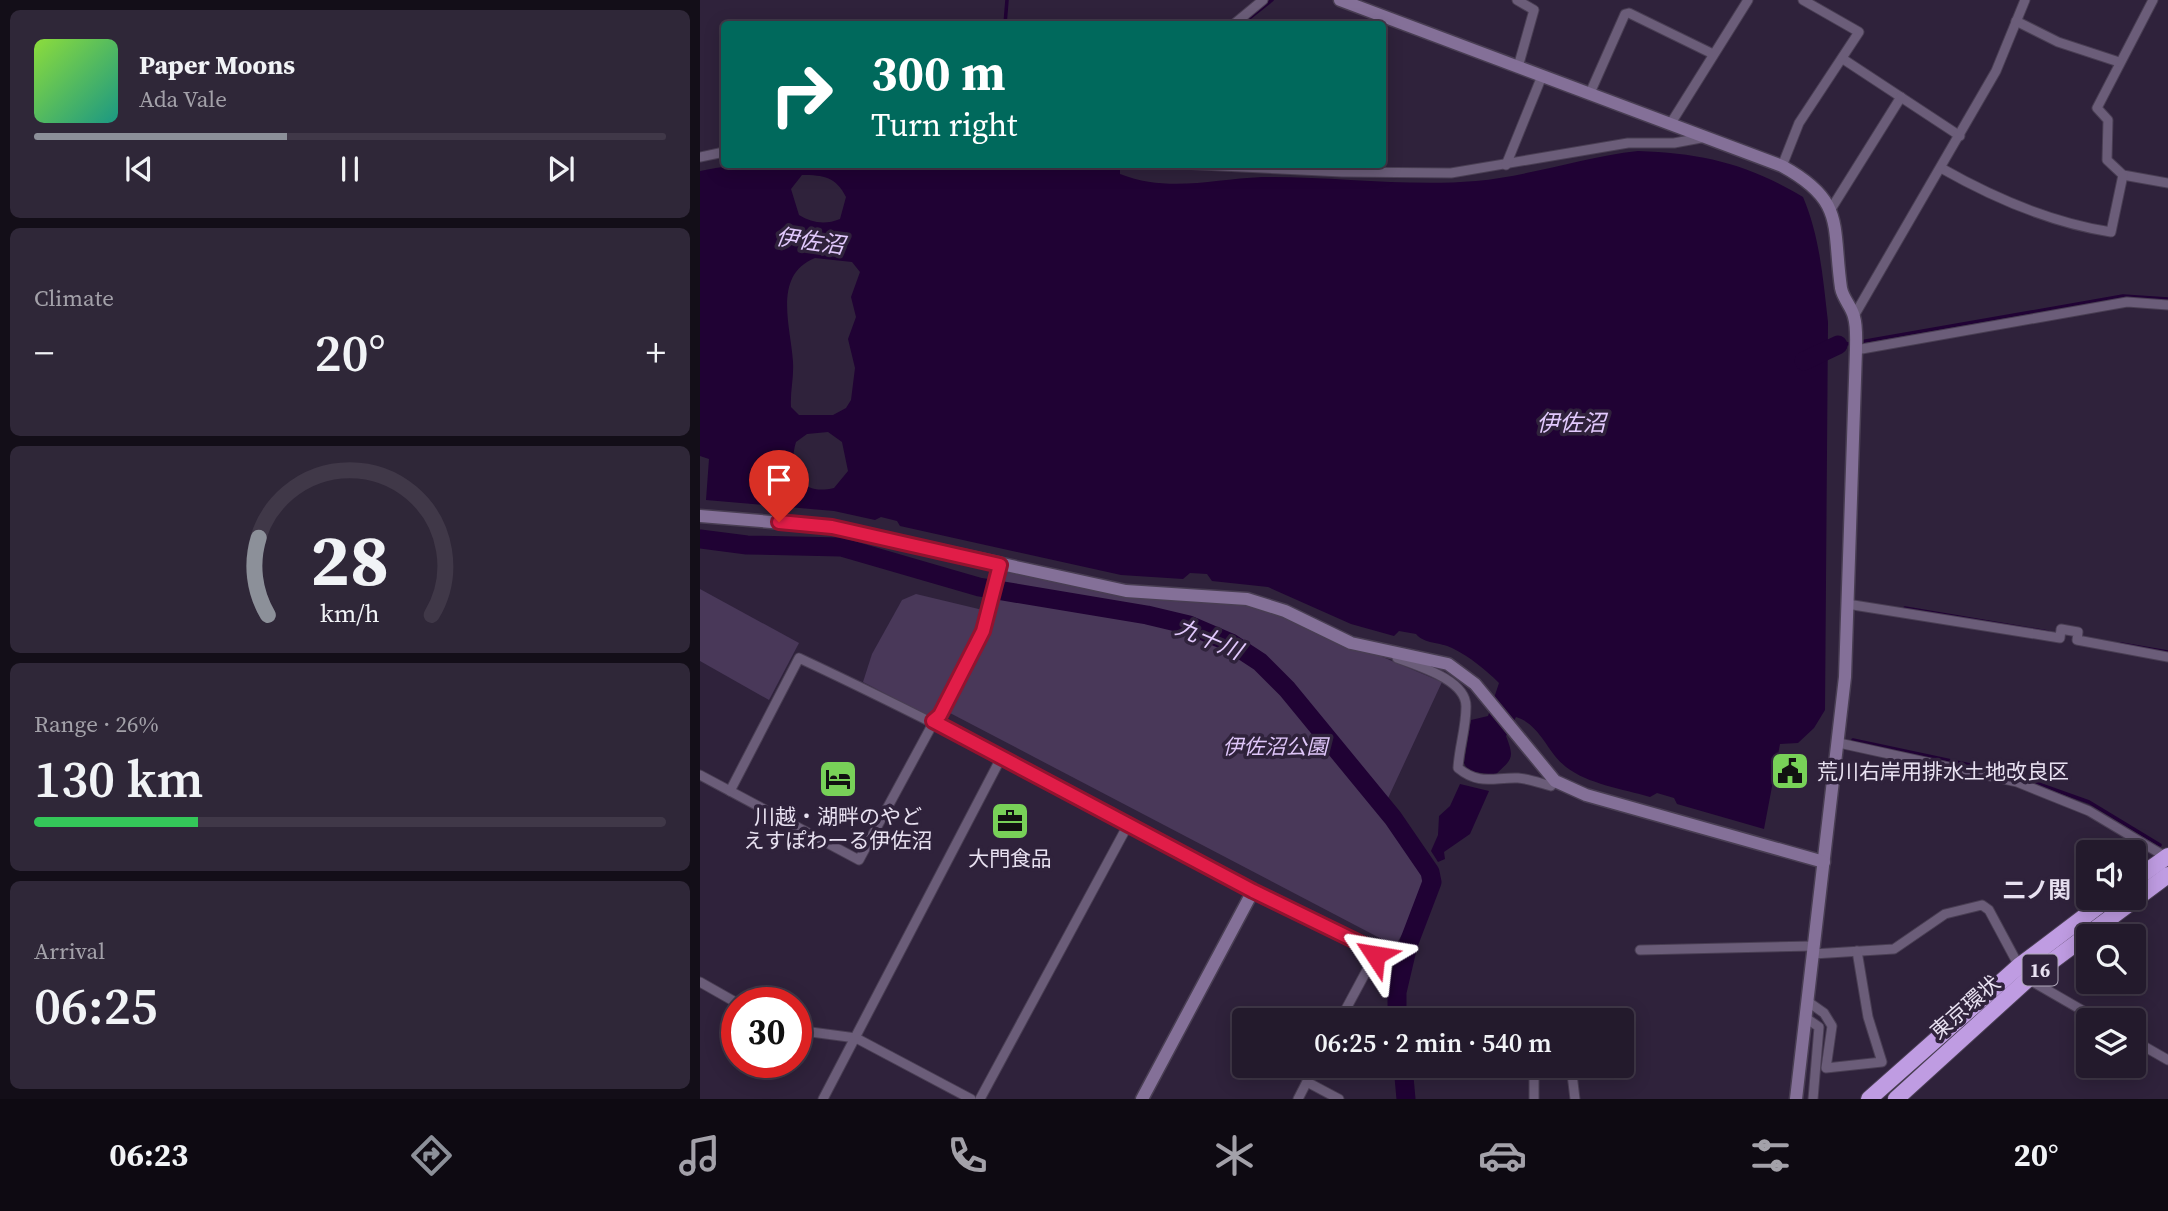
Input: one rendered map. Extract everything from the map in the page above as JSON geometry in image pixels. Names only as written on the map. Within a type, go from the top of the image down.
[{"type":"highway","points":[[2146,872],[2167,857]]},
{"type":"highway","name":"東京環状","points":[[1896,1099],[2024,973],[2168,875]]},
{"type":"highway","name":"東京環状","points":[[1869,1099],[2024,973],[2095,910]]},
{"type":"street","points":[[1238,21],[1262,0]]},
{"type":"street","points":[[1340,0],[1671,123],[1701,138],[1782,166],[1813,185],[1831,209],[1837,235],[1842,290],[1854,316],[1856,349],[1847,604],[1839,743],[1797,1099]]},
{"type":"street","points":[[1517,0],[1534,10],[1518,68]]},
{"type":"street","points":[[1671,123],[1748,0]]},
{"type":"street","points":[[1782,166],[1799,123],[1860,32],[1803,0]]},
{"type":"street","points":[[1854,316],[1996,71],[2025,0]]},
{"type":"street","points":[[2153,0],[2097,108],[2108,120],[2107,160],[2123,175],[2168,183]]},
{"type":"street","points":[[1590,93],[1625,14],[1629,13],[1713,54]]},
{"type":"street","points":[[2016,21],[2059,43],[2119,62]]},
{"type":"street","points":[[1843,59],[1960,136]]},
{"type":"street","points":[[1506,165],[1542,76]]},
{"type":"street","points":[[1831,209],[1901,97]]},
{"type":"street","points":[[1262,168],[1451,173],[1628,143],[1674,142],[1701,138]]},
{"type":"street","points":[[700,157],[721,153]]},
{"type":"street","points":[[1941,168],[1977,189],[2023,207],[2111,232],[2123,175]]},
{"type":"street","points":[[1856,349],[2127,303],[2168,305]]},
{"type":"street","points":[[700,516],[832,527],[1126,591],[1247,599],[1286,611],[1351,643],[1448,664],[1475,684],[1555,781],[1586,794],[1824,862]]},
{"type":"street","points":[[700,775],[859,860],[933,721],[940,715],[983,631],[1000,565]]},
{"type":"street","points":[[1847,604],[2060,638],[2062,629],[2078,632],[2077,640],[2168,657]]},
{"type":"street","points":[[1373,648],[1422,668],[1464,693],[1467,705],[1458,768],[1465,774],[1489,782],[1514,778],[1551,786],[1555,781]]},
{"type":"street","points":[[730,791],[799,658],[933,721],[1253,891],[1374,950],[1375,955],[1346,1008]]},
{"type":"street","points":[[1839,743],[2017,782],[2089,811],[2167,857]]},
{"type":"street","points":[[823,1099],[1001,758]]},
{"type":"street","points":[[980,1099],[1129,823]]},
{"type":"street","points":[[1142,1099],[1253,891]]},
{"type":"street","points":[[1640,950],[1894,949],[1945,914],[1982,905],[1989,910],[2024,973],[2080,1008]]},
{"type":"street","points":[[1807,1001],[1824,1013],[1832,1026],[1826,1068],[1882,1062],[1868,1017],[1857,951]]},
{"type":"street","points":[[700,982],[721,994]]},
{"type":"street","points":[[1805,1018],[1819,1027],[1813,1099]]},
{"type":"street","points":[[812,1032],[856,1038],[971,1099]]},
{"type":"street","points":[[2146,1047],[2168,1060]]},
{"type":"street","points":[[1298,1099],[1309,1078]]},
{"type":"street","points":[[1572,1078],[1575,1099]]},
{"type":"street","points":[[1534,1080],[1534,1099]]},
{"type":"street","points":[[1307,1082],[1339,1099]]},
{"type":"green space","name":"伊佐沼公園","points":[[1005,571],[1111,594],[1240,602],[1285,616],[1442,682],[1383,809],[1412,849],[1425,883],[1426,895],[1395,946],[950,713],[948,708],[994,618]]},
{"type":"green space","points":[[700,589],[799,643],[769,700],[700,661]]},
{"type":"green space","points":[[916,594],[987,611],[936,712],[926,715],[863,682],[872,654],[902,600]]},
{"type":"water","name":"伊佐沼","points":[[1638,151],[1661,152],[1704,158],[1743,168],[1803,197],[1817,243],[1828,322],[1825,710],[1814,728],[1798,743],[1780,744],[1764,829],[1677,804],[1674,798],[1657,793],[1650,797],[1585,778],[1559,761],[1537,732],[1516,717],[1506,736],[1511,754],[1505,765],[1495,775],[1468,771],[1464,763],[1471,720],[1488,716],[1499,683],[1494,678],[1471,659],[1447,646],[1423,640],[1416,634],[1399,631],[1394,636],[1351,624],[1268,587],[1212,581],[1207,574],[1190,573],[1183,579],[1121,575],[900,526],[897,521],[881,517],[875,520],[834,511],[706,500],[709,459],[700,456],[700,171],[721,167],[1120,168],[1120,174],[1138,180],[1174,184],[1262,177],[1449,183],[1496,179]],"holes":[[[802,175],[833,181],[846,197],[840,219],[819,222],[799,215],[791,189]],[[815,258],[852,262],[860,272],[851,297],[856,317],[848,339],[855,368],[851,400],[846,408],[833,415],[799,415],[791,407],[793,362],[787,303],[789,289],[793,276]],[[828,432],[842,442],[848,471],[834,488],[822,490],[805,485],[799,479],[793,463],[794,453],[796,442],[807,434]]]},
{"type":"water","points":[[1460,784],[1489,791],[1470,834],[1444,852],[1445,859],[1438,862],[1431,851],[1438,835],[1439,816],[1450,806]]},
{"type":"waterway","points":[[1005,21],[1007,0]]},
{"type":"waterway","points":[[1246,21],[1272,0]]},
{"type":"waterway","points":[[1860,342],[2123,296],[2168,299]]},
{"type":"waterway","points":[[1838,345],[1853,343]]},
{"type":"waterway","name":"伊佐沼","points":[[1804,361],[1838,345]]},
{"type":"waterway","name":"九十川","points":[[700,539],[747,545],[841,547],[979,587],[1147,615],[1189,625],[1231,643],[1260,662],[1287,689],[1393,818],[1430,872],[1432,882],[1408,945],[1397,992],[1397,1008]]},
{"type":"waterway","points":[[1905,608],[2048,632]]},
{"type":"waterway","points":[[2121,644],[2168,652]]},
{"type":"waterway","points":[[1853,740],[2008,773],[2089,802],[2160,845]]},
{"type":"waterway","name":"九十川","points":[[1404,1078],[1406,1099]]},
{"type":"place","name":"荒川右岸用排水土地改良区","points":[[1790,771]]},
{"type":"place","name":"川越・湖畔のやど えすぽわーる伊佐沼","points":[[838,779]]},
{"type":"place","name":"大門食品","points":[[1010,821]]},
{"type":"district","name":"二ノ関","points":[[2037,890]]},
{"type":"route","points":[[779,522],[832,527],[1000,565],[991,610],[983,631],[940,715],[933,721],[1253,891],[1374,950],[1375,955]]}]
